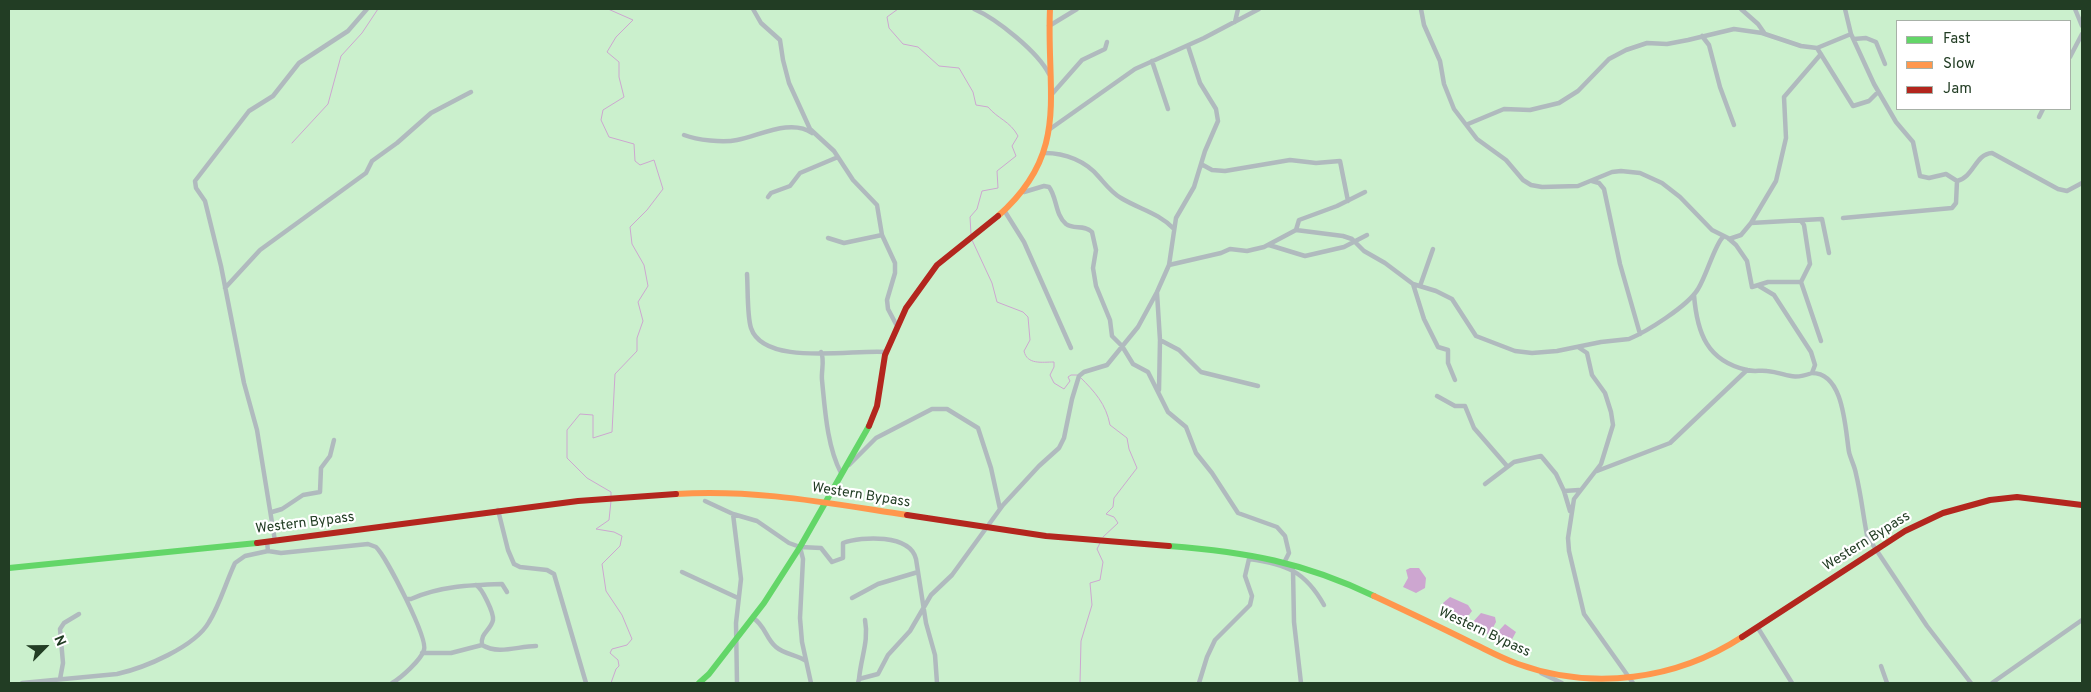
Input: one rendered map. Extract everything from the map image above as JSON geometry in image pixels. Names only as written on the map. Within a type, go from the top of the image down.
[{"type":"main road","points":[[699,683],[709,674],[753,618],[800,547],[877,409],[886,352],[897,326],[917,291],[935,267],[1024,192],[1045,154],[1050,129],[1051,95],[1048,26],[1050,9]]},
{"type":"main road","name":"Western Bypass","points":[[9,568],[267,542],[498,510],[604,499],[712,492],[769,494],[986,528],[1095,540],[1213,549],[1285,561],[1334,577],[1381,598],[1489,652],[1538,671],[1590,679],[1631,681],[1671,670],[1706,657],[1758,628],[1924,521],[1943,513],[1990,500],[2016,497],[2082,505]]},
{"type":"street","points":[[275,541],[272,512],[257,430],[244,383],[206,201],[195,184],[198,175],[249,111],[272,96],[299,62],[348,31],[367,9]]},
{"type":"street","points":[[753,9],[761,23],[780,40],[782,60],[789,83],[813,134],[838,157],[853,180],[877,205],[882,235],[895,263],[895,274],[887,300],[888,308],[897,326]]},
{"type":"street","points":[[974,9],[987,15],[1030,49],[1043,63],[1050,76]]},
{"type":"street","points":[[1048,26],[1077,9]]},
{"type":"street","points":[[1235,22],[1238,9]]},
{"type":"street","points":[[1050,129],[1126,74],[1235,22],[1248,9]]},
{"type":"street","points":[[1241,17],[1259,9]]},
{"type":"street","points":[[1421,9],[1424,25],[1440,61],[1448,98],[1458,115],[1468,124],[1477,138],[1506,160],[1524,180],[1531,185],[1542,187],[1578,186],[1612,172],[1640,173],[1666,185],[1706,225],[1729,239],[1746,261],[1752,287],[1768,282],[1801,282]]},
{"type":"street","points":[[1740,9],[1758,24],[1765,34]]},
{"type":"street","points":[[1845,9],[1851,34],[1878,92],[1912,142],[1920,176],[1929,178],[1946,174],[1957,181]]},
{"type":"street","points":[[2075,9],[2082,26]]},
{"type":"street","points":[[1468,124],[1504,109],[1530,110],[1559,103],[1578,91],[1609,59],[1638,45],[1667,44],[1734,29],[1765,34],[1801,46],[1817,48],[1851,34]]},
{"type":"street","points":[[2071,55],[2082,34]]},
{"type":"street","points":[[1702,36],[1710,45],[1720,87],[1734,125]]},
{"type":"street","points":[[1854,39],[1866,38],[1876,42],[1886,64]]},
{"type":"street","points":[[1051,95],[1082,60],[1105,49],[1107,42]]},
{"type":"street","points":[[866,620],[868,638],[862,653],[859,681],[878,674],[888,655],[910,630],[931,595],[952,575],[1000,509],[1062,443],[1075,384],[1079,376],[1084,372],[1105,367],[1138,327],[1169,265],[1176,218],[1191,192],[1218,115],[1200,83],[1188,46]]},
{"type":"street","points":[[1817,48],[1853,106],[1869,101],[1878,92]]},
{"type":"street","points":[[1729,239],[1741,235],[1751,223],[1777,177],[1786,138],[1784,97],[1822,54]]},
{"type":"street","points":[[1152,61],[1168,109]]},
{"type":"street","points":[[225,288],[260,250],[366,173],[372,161],[431,113],[471,92]]},
{"type":"street","points":[[2039,117],[2042,110]]},
{"type":"street","points":[[684,135],[696,139],[731,141],[793,127],[813,134]]},
{"type":"street","points":[[1957,181],[1967,177],[1983,156],[1992,153],[2058,189],[2067,190],[2082,183]]},
{"type":"street","points":[[1045,154],[1062,154],[1091,168],[1120,198],[1147,210],[1174,229]]},
{"type":"street","points":[[768,197],[771,193],[790,186],[800,172],[838,157]]},
{"type":"street","points":[[1201,164],[1212,170],[1225,171],[1290,160],[1316,163],[1340,161],[1348,201]]},
{"type":"street","points":[[1592,181],[1599,183],[1604,190],[1620,264],[1640,334]]},
{"type":"street","points":[[1843,218],[1952,208],[1956,203],[1957,181]]},
{"type":"street","points":[[1024,192],[1044,186],[1049,187],[1064,222],[1071,226],[1085,227],[1092,232],[1096,250],[1093,268],[1096,286],[1110,320],[1112,336],[1122,346],[1133,364],[1148,372],[1168,412],[1186,427],[1196,453],[1212,473],[1238,513],[1277,526],[1282,530],[1289,553],[1285,561]]},
{"type":"street","points":[[1296,230],[1299,220],[1348,201],[1365,192]]},
{"type":"street","points":[[1004,210],[1024,242],[1071,348]]},
{"type":"street","points":[[1751,223],[1822,219],[1829,253]]},
{"type":"street","points":[[1800,221],[1804,225],[1810,264],[1801,282],[1821,341]]},
{"type":"street","points":[[1169,265],[1221,253],[1230,248],[1248,251],[1269,245],[1296,230],[1343,236],[1355,242],[1364,251],[1385,262],[1413,284],[1436,291],[1452,299],[1473,331],[1480,338],[1514,351],[1558,351],[1594,343],[1629,339],[1640,334],[1694,295],[1713,260],[1714,250],[1723,237]]},
{"type":"street","points":[[828,238],[844,244],[882,235]]},
{"type":"street","points":[[1269,245],[1305,256],[1335,250],[1367,236]]},
{"type":"street","points":[[1420,286],[1433,249]]},
{"type":"street","points":[[747,274],[750,324],[755,337],[771,349],[821,352],[886,352]]},
{"type":"street","points":[[1413,284],[1422,314],[1438,347],[1448,350],[1448,363],[1455,380]]},
{"type":"street","points":[[1759,286],[1774,295],[1811,352],[1815,365],[1812,372]]},
{"type":"street","points":[[1157,292],[1160,340],[1159,392]]},
{"type":"street","points":[[1694,295],[1698,321],[1707,345],[1718,358],[1747,370],[1766,371],[1792,378],[1812,372],[1826,376],[1838,396],[1848,437],[1849,454],[1857,475],[1860,503],[1866,518],[1867,534],[1927,626],[1971,683]]},
{"type":"street","points":[[1160,340],[1179,350],[1201,372],[1258,386]]},
{"type":"street","points":[[1594,343],[1589,346],[1587,353],[1591,371],[1605,393],[1613,418],[1607,449],[1595,472],[1579,490],[1574,499],[1570,512],[1569,551],[1584,614],[1631,681]]},
{"type":"street","points":[[1577,347],[1587,353]]},
{"type":"street","points":[[821,352],[822,381],[828,426],[841,473]]},
{"type":"street","points":[[1595,472],[1670,443],[1747,370]]},
{"type":"street","points":[[1437,396],[1455,406],[1465,406],[1474,428],[1507,466]]},
{"type":"street","points":[[841,473],[868,445],[884,433],[932,409],[947,409],[978,428],[991,468],[1000,509]]},
{"type":"street","points":[[272,512],[282,509],[303,495],[319,493],[321,468],[330,456],[334,440]]},
{"type":"street","points":[[1485,484],[1500,474],[1507,466],[1540,456],[1556,474],[1564,491],[1570,512]]},
{"type":"street","points":[[1564,491],[1579,490]]},
{"type":"street","points":[[705,501],[733,514],[757,521],[789,543],[800,547],[821,548],[832,562],[843,558],[845,553],[843,543],[860,539],[888,540],[903,545],[912,552],[935,655],[937,683]]},
{"type":"street","points":[[498,510],[508,550],[514,564],[520,567],[547,570],[554,574],[586,683]]},
{"type":"street","points":[[733,514],[741,579],[738,598],[736,683]]},
{"type":"street","points":[[267,542],[268,552]]},
{"type":"street","points":[[22,683],[50,682],[60,679],[132,671],[185,645],[205,629],[235,562],[245,556],[268,552],[281,553],[372,545],[381,552],[406,599],[425,642],[422,652],[400,678],[392,683]]},
{"type":"street","points":[[800,547],[803,559],[800,618],[811,683]]},
{"type":"street","points":[[1199,683],[1207,657],[1215,640],[1250,605],[1252,596],[1245,576],[1249,559],[1293,570],[1302,575],[1324,605]]},
{"type":"street","points":[[1293,570],[1294,622],[1300,683]]},
{"type":"street","points":[[682,572],[738,598]]},
{"type":"street","points":[[852,598],[878,584],[918,572]]},
{"type":"street","points":[[406,599],[442,588],[476,585],[502,584],[507,592]]},
{"type":"street","points":[[476,585],[482,590],[493,617],[483,634],[482,644]]},
{"type":"street","points":[[60,679],[63,663],[60,629],[64,623],[78,614]]},
{"type":"street","points":[[753,618],[761,624],[777,648],[797,655],[806,661]]},
{"type":"street","points":[[1992,683],[2082,620]]},
{"type":"street","points":[[1758,628],[1792,683]]},
{"type":"street","points":[[422,652],[451,653],[482,644],[500,650],[517,646],[536,646]]},
{"type":"street","points":[[1881,666],[1887,683]]},
{"type":"street","points":[[1538,671],[1562,683]]},
{"type":"shaded area","points":[[1419,568],[1426,578],[1425,588],[1416,593],[1403,587],[1408,578],[1406,570]]},
{"type":"shaded area","points":[[1450,597],[1468,605],[1472,611],[1466,619],[1445,609],[1443,603]]},
{"type":"shaded area","points":[[1481,613],[1495,617],[1496,622],[1489,635],[1471,624]]},
{"type":"shaded area","points":[[1505,624],[1516,632],[1510,643],[1499,640],[1494,636]]},
{"type":"waterway","points":[[292,143],[328,104],[341,56],[362,33],[378,9]]},
{"type":"waterway","points":[[608,9],[633,20],[616,37],[607,52],[619,62],[619,77],[624,97],[603,110],[601,120],[609,137],[634,144],[635,161],[640,165],[654,160],[663,189],[647,210],[630,227],[632,244],[644,265],[648,286],[638,302],[643,321],[637,338],[637,351],[615,374],[612,432],[593,438],[593,415],[580,414],[567,430],[567,458],[587,478],[611,492],[611,497]]},
{"type":"waterway","points":[[898,9],[887,17],[889,28],[903,44],[918,47],[939,66],[959,68],[973,92],[976,105],[988,107],[1008,123],[1018,136],[1012,146],[1016,156],[997,171],[998,188],[982,191],[977,209],[970,217],[971,234]]},
{"type":"waterway","points":[[972,240],[992,283],[997,302],[1023,312],[1028,317],[1030,340],[1024,351],[1028,359],[1036,362],[1054,362],[1050,375],[1054,383],[1064,389],[1070,381],[1068,377],[1077,375]]},
{"type":"waterway","points":[[1080,377],[1099,399],[1106,411],[1110,425],[1127,438],[1129,449],[1137,468],[1114,498],[1113,507],[1106,514],[1114,517],[1118,523],[1103,537]]},
{"type":"waterway","points":[[611,501],[609,520],[596,529],[614,532],[622,536],[620,546],[602,564],[606,591],[622,615],[632,639],[627,645],[612,649],[610,653],[618,660],[619,666],[611,683]]},
{"type":"waterway","points":[[1080,683],[1081,641],[1092,605],[1090,583],[1100,580],[1103,562],[1097,549],[1100,543]]},
{"type":"traffic: fast","points":[[699,683],[709,674],[764,603],[800,547],[869,426]]},
{"type":"traffic: fast","points":[[9,568],[257,543]]},
{"type":"traffic: fast","points":[[1169,546],[1249,555],[1299,567],[1348,584],[1374,596]]},
{"type":"traffic: slow","points":[[998,216],[1021,192],[1036,169],[1045,145],[1050,120],[1051,95],[1050,9]]},
{"type":"traffic: slow","points":[[676,494],[735,493],[763,495],[907,515]]},
{"type":"traffic: slow","points":[[1374,596],[1512,662],[1546,672],[1575,677],[1604,679],[1662,672],[1717,652],[1742,637]]},
{"type":"traffic: jam","points":[[869,426],[877,406],[885,355],[906,308],[937,265],[998,216]]},
{"type":"traffic: jam","points":[[257,543],[578,501],[676,494]]},
{"type":"traffic: jam","points":[[1742,637],[1905,531],[1943,513],[1990,500],[2017,497],[2082,505]]},
{"type":"traffic: jam","points":[[907,515],[1046,536],[1169,546]]}]
